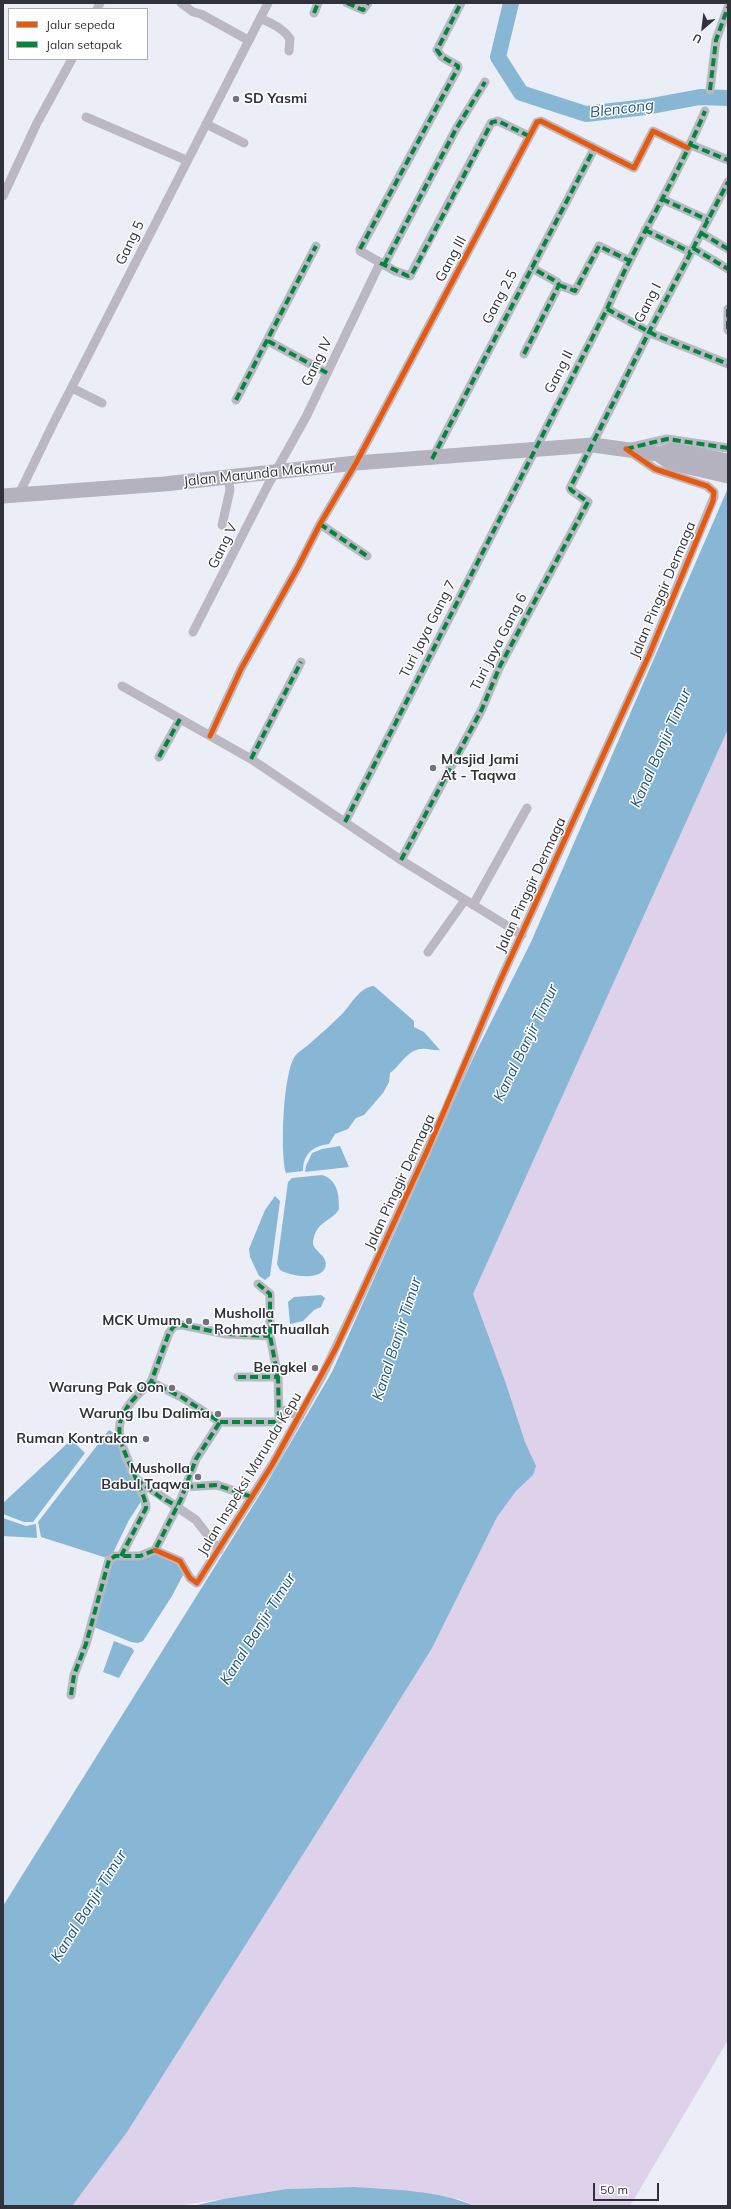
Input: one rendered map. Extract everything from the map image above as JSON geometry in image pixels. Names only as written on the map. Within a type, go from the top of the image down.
[{"type":"main road","name":"Jalan Marunda Makmur","points":[[3,496],[164,484],[356,463],[593,445],[626,448],[658,454],[671,463],[726,464]]},
{"type":"street","points":[[181,3],[193,12],[201,14],[248,40]]},
{"type":"street","name":"Gang 5","points":[[18,496],[186,160],[268,3]]},
{"type":"street","points":[[314,13],[318,3]]},
{"type":"street","points":[[347,3],[363,10],[368,3]]},
{"type":"street","points":[[461,3],[437,50],[442,58],[458,66],[458,68],[360,249],[382,264],[408,276],[412,274],[492,122],[498,121],[530,136]]},
{"type":"street","points":[[710,90],[716,40],[728,7]]},
{"type":"street","points":[[260,18],[287,34],[290,39],[289,52]]},
{"type":"street","points":[[3,196],[37,123],[71,60]]},
{"type":"street","name":"Gang IV","points":[[276,471],[306,417],[382,264],[456,129],[485,82]]},
{"type":"street","name":"Gang II","points":[[536,449],[607,309],[628,260],[690,147],[705,111]]},
{"type":"street","points":[[86,117],[186,160]]},
{"type":"street","name":"Gang III","points":[[210,736],[241,669],[298,567],[320,524],[356,463],[539,121],[594,149]]},
{"type":"street","points":[[206,124],[244,143]]},
{"type":"street","points":[[594,149],[634,168],[653,131],[690,147],[728,160]]},
{"type":"street","name":"Gang 2.5","points":[[432,458],[594,149]]},
{"type":"street","name":"Gang I","points":[[593,445],[701,232],[725,195],[728,182]]},
{"type":"street","points":[[662,199],[708,220]]},
{"type":"street","points":[[645,230],[692,250],[728,269]]},
{"type":"street","points":[[701,232],[728,249]]},
{"type":"street","points":[[236,400],[316,246]]},
{"type":"street","points":[[532,268],[557,282],[559,285],[576,291],[599,246],[628,260]]},
{"type":"street","points":[[524,354],[559,285]]},
{"type":"street","points":[[607,309],[649,332],[728,364]]},
{"type":"street","points":[[728,309],[728,330]]},
{"type":"street","points":[[268,341],[327,373]]},
{"type":"street","points":[[72,388],[102,403]]},
{"type":"street","points":[[626,448],[667,438],[726,464]]},
{"type":"street","name":"Turi Jaya Gang 6","points":[[401,860],[482,708],[500,666],[588,502],[570,489],[593,445]]},
{"type":"street","name":"Jalan Pinggir Dermaga","points":[[322,1376],[427,1151],[500,981],[649,655],[714,501],[714,492],[707,486],[655,469],[626,448]]},
{"type":"street","name":"Turi Jaya Gang 7","points":[[345,822],[536,449]]},
{"type":"street","name":"Gang V","points":[[193,632],[276,471]]},
{"type":"street","points":[[222,525],[230,490],[228,477]]},
{"type":"street","points":[[320,524],[367,556]]},
{"type":"street","points":[[251,759],[302,662]]},
{"type":"street","points":[[122,686],[251,759],[401,860],[522,935]]},
{"type":"street","points":[[159,757],[180,719]]},
{"type":"street","points":[[473,905],[527,808]]},
{"type":"street","points":[[428,952],[465,900]]},
{"type":"street","points":[[151,1382],[183,1398],[220,1422],[275,1422],[280,1419],[278,1377],[270,1336],[270,1294],[258,1284]]},
{"type":"street","points":[[121,1556],[146,1508],[123,1448],[119,1425],[130,1403],[151,1382],[166,1341],[174,1326],[182,1325],[226,1334],[270,1336]]},
{"type":"street","name":"Jalan Inspeksi Marunda Kepu","points":[[155,1550],[180,1561],[190,1578],[197,1584],[252,1497],[322,1376]]},
{"type":"street","points":[[238,1377],[278,1377]]},
{"type":"street","points":[[280,1408],[300,1416]]},
{"type":"street","points":[[71,1695],[74,1675],[86,1644],[109,1560],[115,1556],[140,1556],[155,1550],[177,1506],[196,1459],[220,1422]]},
{"type":"street","points":[[136,1479],[160,1497],[177,1506],[199,1522],[219,1550]]},
{"type":"street","points":[[185,1487],[217,1485],[252,1497]]},
{"type":"shaded area","points":[[728,717],[728,2040],[630,2206],[475,2206],[459,2199],[354,2187],[287,2189],[177,2206],[63,2206],[466,1298]]},
{"type":"water","name":"Kanal Banjir Timur","points":[[728,488],[728,729],[473,1294],[505,1381],[525,1442],[536,1466],[533,1475],[516,1491],[497,1517],[432,1648],[127,2132],[72,2206],[3,2206],[3,1906],[264,1488],[332,1372],[474,1056],[531,942]]},
{"type":"water","points":[[374,986],[414,1021],[414,1027],[424,1032],[440,1050],[421,1049],[408,1055],[390,1073],[389,1082],[383,1093],[364,1115],[356,1118],[348,1129],[335,1134],[329,1144],[318,1147],[310,1152],[303,1165],[303,1171],[286,1173],[283,1149],[285,1095],[291,1065],[295,1056],[343,1013],[360,992]]},
{"type":"water","points":[[340,1146],[349,1167],[305,1172],[312,1153],[322,1149]]},
{"type":"water","points":[[322,1175],[331,1180],[334,1184],[338,1193],[339,1204],[339,1209],[336,1213],[317,1229],[313,1242],[315,1248],[325,1260],[325,1268],[317,1275],[311,1276],[284,1272],[280,1270],[277,1264],[288,1182],[292,1178]]},
{"type":"water","points":[[275,1196],[280,1201],[270,1276],[265,1280],[259,1276],[250,1257],[249,1249],[265,1210]]},
{"type":"water","points":[[321,1295],[325,1298],[321,1307],[314,1310],[303,1321],[290,1324],[288,1302],[294,1297]]},
{"type":"water","points":[[109,1430],[116,1434],[122,1458],[142,1500],[129,1520],[110,1559],[41,1537],[38,1522]]},
{"type":"water","points":[[70,1441],[73,1441],[85,1453],[33,1522],[24,1522],[3,1514],[3,1503]]},
{"type":"water","points":[[3,1518],[26,1526],[36,1524],[37,1538],[3,1536]]},
{"type":"water","points":[[154,1553],[179,1562],[183,1575],[172,1596],[143,1641],[138,1643],[131,1642],[94,1627],[110,1560]]},
{"type":"water","points":[[114,1641],[132,1648],[134,1651],[119,1678],[103,1672]]},
{"type":"water","points":[[354,2187],[431,2194],[475,2206],[193,2206],[223,2199],[287,2189]]},
{"type":"waterway","name":"Blencong","points":[[511,3],[498,57],[521,93],[586,114],[646,107],[700,97],[728,98]]},
{"type":"marked path","points":[[314,13],[318,3]]},
{"type":"marked path","points":[[347,3],[363,10],[368,3]]},
{"type":"marked path","points":[[360,249],[458,68],[458,66],[442,57],[437,50],[461,3]]},
{"type":"marked path","points":[[710,90],[716,40],[728,7]]},
{"type":"marked path","points":[[384,265],[456,129],[485,82]]},
{"type":"marked path","points":[[345,822],[682,161],[705,111]]},
{"type":"marked path","points":[[380,263],[408,276],[412,274],[492,122],[498,121],[529,136]]},
{"type":"marked path","points":[[691,145],[728,160]]},
{"type":"marked path","points":[[432,459],[594,149]]},
{"type":"marked path","points":[[401,860],[482,709],[500,666],[588,502],[570,488],[649,332],[728,182]]},
{"type":"marked path","points":[[662,199],[708,220]]},
{"type":"marked path","points":[[645,230],[690,252]]},
{"type":"marked path","points":[[701,233],[728,249]]},
{"type":"marked path","points":[[236,400],[316,246]]},
{"type":"marked path","points":[[559,285],[575,291],[599,246],[628,260]]},
{"type":"marked path","points":[[693,248],[728,269]]},
{"type":"marked path","points":[[524,354],[559,285],[557,282],[532,268]]},
{"type":"marked path","points":[[607,309],[655,335],[728,364]]},
{"type":"marked path","points":[[728,309],[728,330]]},
{"type":"marked path","points":[[268,341],[327,373]]},
{"type":"marked path","points":[[626,449],[667,439],[728,448]]},
{"type":"marked path","points":[[320,524],[367,556]]},
{"type":"marked path","points":[[251,759],[301,662]]},
{"type":"marked path","points":[[159,757],[180,719]]},
{"type":"marked path","points":[[238,1377],[278,1377],[270,1336],[270,1294],[258,1284]]},
{"type":"marked path","points":[[71,1695],[74,1675],[86,1644],[109,1560],[115,1556],[140,1556],[155,1550],[181,1499],[196,1459],[220,1422],[183,1398],[151,1382],[169,1333],[174,1326],[182,1325],[226,1334],[270,1336]]},
{"type":"marked path","points":[[220,1422],[275,1422],[279,1420],[278,1377]]},
{"type":"marked path","points":[[121,1556],[146,1508],[143,1496],[125,1453],[119,1430],[121,1420],[126,1409],[136,1396],[151,1382]]},
{"type":"marked path","points":[[136,1479],[160,1497],[177,1506]]},
{"type":"marked path","points":[[185,1487],[217,1485],[252,1497]]},
{"type":"cycle path","points":[[210,736],[241,669],[298,567],[320,524],[356,463],[537,122],[541,121],[634,168],[653,131],[688,148]]},
{"type":"cycle path","points":[[155,1550],[180,1561],[190,1578],[197,1583],[272,1465],[336,1348],[427,1151],[500,981],[649,655],[713,501],[714,492],[707,486],[655,469],[626,449]]},
{"type":"place","name":"SD Yasmi","points":[[236,99]]},
{"type":"place","name":"Masjid Jami At - Taqwa","points":[[433,768]]},
{"type":"place","name":"MCK Umum","points":[[189,1321]]},
{"type":"place","name":"Musholla Rohmat Thuallah","points":[[206,1322]]},
{"type":"place","name":"Bengkel","points":[[315,1368]]},
{"type":"place","name":"Warung Pak Oon","points":[[172,1388]]},
{"type":"place","name":"Warung Ibu Dalima","points":[[218,1414]]},
{"type":"place","name":"Ruman Kontrakan","points":[[146,1439]]},
{"type":"place","name":"Musholla Babul Taqwa","points":[[198,1477]]}]
